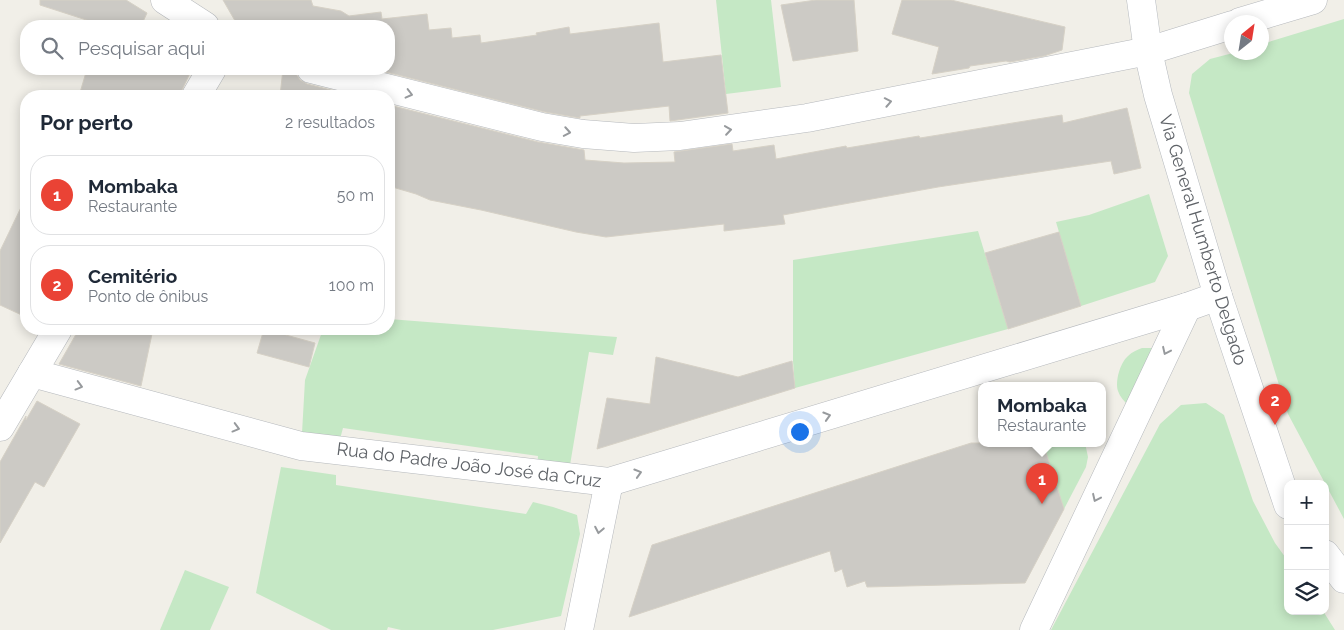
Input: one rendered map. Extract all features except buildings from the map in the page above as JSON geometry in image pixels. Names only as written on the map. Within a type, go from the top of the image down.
[{"type":"street","points":[[166,0],[196,16]]},
{"type":"street","name":"Via General Humberto Delgado","points":[[1141,0],[1148,51],[1158,95],[1218,296],[1284,492]]},
{"type":"street","points":[[1263,15],[1313,0]]},
{"type":"street","points":[[395,90],[542,127],[583,134],[634,138],[680,136],[808,118],[1148,51],[1224,27]]},
{"type":"street","points":[[200,90],[208,75]]},
{"type":"street","points":[[334,75],[394,90]]},
{"type":"street","name":"Rua do Padre João José da Cruz","points":[[32,373],[301,446],[609,482],[1218,296]]},
{"type":"street","points":[[1034,630],[1187,307]]},
{"type":"street","points":[[0,427],[54,335]]},
{"type":"street","points":[[572,628],[609,482]]},
{"type":"street","points":[[1329,559],[1344,579]]},
{"type":"green space","points":[[716,0],[771,0],[781,87],[726,94]]},
{"type":"green space","points":[[1344,19],[1344,519],[1329,491],[1329,480],[1323,480],[1288,414],[1189,93],[1192,74],[1210,59],[1224,55],[1224,60],[1269,60],[1269,42]]},
{"type":"green space","points":[[1149,194],[1168,256],[1155,282],[1081,306],[1056,222],[1089,215]]},
{"type":"green space","points":[[978,231],[1008,329],[795,388],[793,361],[793,260]]},
{"type":"green space","points":[[395,319],[617,337],[613,355],[589,352],[569,471],[537,467],[538,456],[343,428],[340,439],[302,433],[305,380],[321,335],[395,335]]},
{"type":"green space","points":[[1142,348],[1154,348],[1128,405],[1118,391],[1119,372],[1125,359],[1133,352]]},
{"type":"green space","points":[[1206,403],[1224,415],[1253,501],[1275,543],[1284,555],[1284,615],[1326,615],[1335,630],[1051,630],[1160,424],[1181,405]]},
{"type":"green space","points":[[1044,447],[1086,447],[1088,457],[1086,467],[1064,509]]},
{"type":"green space","points":[[281,467],[336,475],[336,485],[526,514],[533,502],[577,515],[580,534],[561,616],[493,630],[401,630],[388,627],[387,630],[331,630],[256,593]]},
{"type":"green space","points":[[185,570],[229,587],[210,630],[160,630]]},
{"type":"place","name":"Cemitério","points":[[1275,425]]},
{"type":"place","name":"Mombaka","points":[[1042,504]]}]
